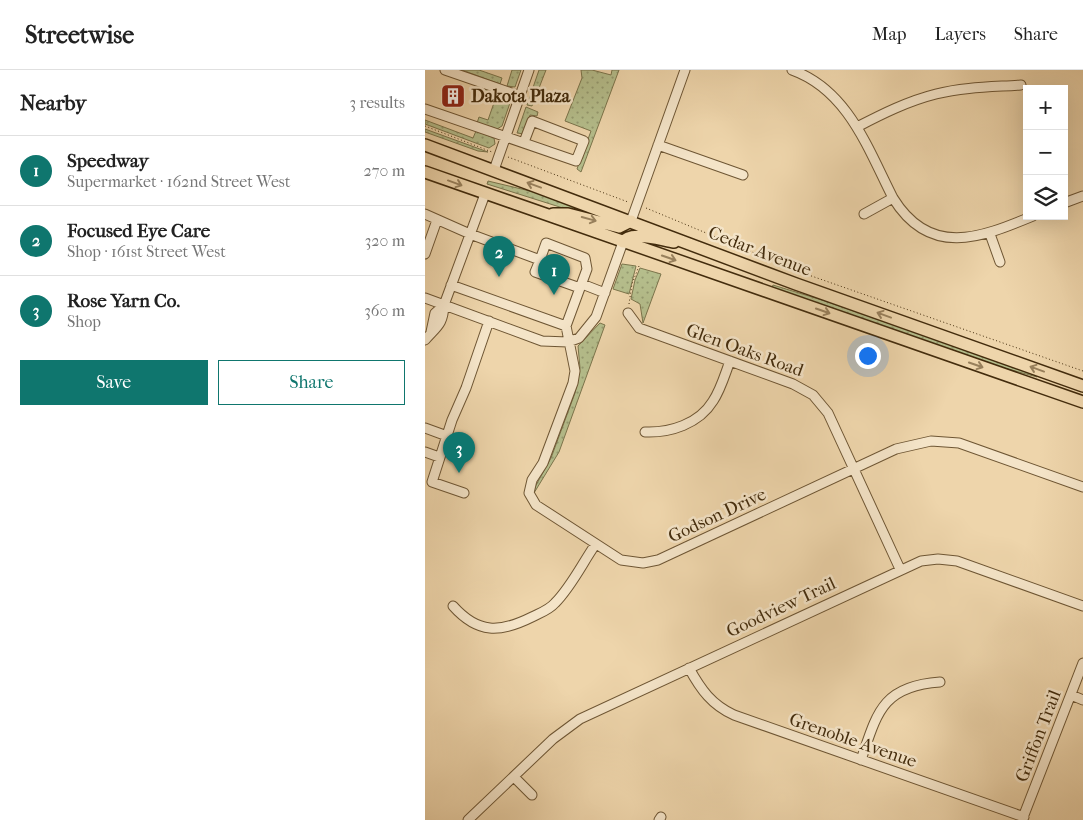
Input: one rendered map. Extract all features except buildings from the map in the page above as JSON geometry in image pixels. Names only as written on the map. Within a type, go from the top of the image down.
[{"type":"main road","name":"Cedar Avenue","points":[[425,145],[796,284],[1083,386]]},
{"type":"main road","name":"Cedar Avenue","points":[[425,172],[1083,402]]},
{"type":"main road","points":[[546,215],[568,214],[619,227],[631,221]]},
{"type":"main road","points":[[623,242],[629,236],[636,235],[653,240],[691,244]]},
{"type":"street","points":[[445,70],[520,96]]},
{"type":"street","points":[[494,170],[529,70]]},
{"type":"street","points":[[631,221],[685,70]]},
{"type":"street","points":[[792,70],[814,79],[835,96],[857,127],[893,198],[900,209],[916,224],[936,234],[961,238],[989,234],[1023,220]]},
{"type":"street","points":[[857,127],[896,108],[935,94],[975,87],[1021,85]]},
{"type":"street","points":[[425,109],[576,161],[584,141],[532,122],[524,142]]},
{"type":"street","points":[[658,145],[743,174]]},
{"type":"street","points":[[428,336],[435,313],[444,305],[485,194]]},
{"type":"street","points":[[1068,202],[1083,196]]},
{"type":"street","points":[[864,214],[893,198]]},
{"type":"street","points":[[425,214],[470,234],[540,260]]},
{"type":"street","points":[[425,254],[437,220]]},
{"type":"street","points":[[989,234],[1000,262]]},
{"type":"street","points":[[425,298],[542,341],[568,342],[579,338],[591,326],[623,242]]},
{"type":"street","points":[[568,342],[566,326],[581,286],[587,269],[585,258],[546,243],[535,272],[581,286],[605,293]]},
{"type":"street","points":[[451,285],[566,326]]},
{"type":"street","name":"Glen Oaks Road","points":[[628,314],[639,328],[793,384],[813,395],[828,413],[900,569]]},
{"type":"street","points":[[464,493],[432,482],[439,457],[489,321]]},
{"type":"street","name":"Godson Drive","points":[[568,342],[575,371],[573,383],[543,463],[532,480],[529,493],[536,505],[595,545],[621,560],[643,563],[658,560],[896,449],[913,444],[944,441],[965,445],[1083,486]]},
{"type":"street","points":[[645,432],[667,432],[697,418],[713,402],[729,361]]},
{"type":"street","points":[[425,428],[447,436]]},
{"type":"street","points":[[425,452],[439,457]]},
{"type":"street","points":[[453,606],[465,620],[483,626],[507,628],[516,625],[547,610],[556,603],[595,545]]},
{"type":"street","name":"Goodview Trail","points":[[468,820],[553,739],[580,719],[900,569],[933,559],[952,560],[1083,606]]},
{"type":"street","name":"Griffon Trail","points":[[1023,818],[1083,663]]},
{"type":"street","name":"Grenoble Avenue","points":[[689,668],[704,695],[725,711],[1023,818]]},
{"type":"street","points":[[861,760],[876,717],[884,703],[911,689],[940,682]]},
{"type":"street","points":[[1071,695],[1083,700]]},
{"type":"street","points":[[514,777],[532,795]]},
{"type":"path","points":[[425,126],[637,204],[800,272],[1083,371]]},
{"type":"path","points":[[628,314],[632,284],[639,266]]},
{"type":"green space","points":[[462,70],[479,70],[502,78],[500,84]]},
{"type":"green space","points":[[512,70],[521,70],[515,87],[507,86]]},
{"type":"green space","points":[[539,70],[546,70],[532,106],[527,105]]},
{"type":"green space","points":[[581,70],[592,70],[611,75],[612,70],[619,70],[581,172],[577,169],[591,131],[565,121],[582,78]]},
{"type":"green space","points":[[485,89],[511,100],[502,126],[497,129],[477,123],[479,117],[488,120],[496,97],[488,93],[486,98],[482,97]]},
{"type":"green space","points":[[526,107],[538,112],[537,116],[530,115],[524,134],[517,133]]},
{"type":"green space","points":[[425,120],[473,138],[476,131],[494,138],[495,144],[489,148],[425,124]]},
{"type":"green space","points":[[425,129],[488,152],[478,151],[425,132]]},
{"type":"green space","points":[[488,181],[534,192],[587,212],[585,215],[487,184]]},
{"type":"green space","points":[[622,264],[636,266],[629,294],[613,289]]},
{"type":"green space","points":[[640,268],[661,274],[643,323],[640,304],[631,299]]},
{"type":"green space","points":[[773,285],[825,301],[1037,375],[1037,377],[997,366],[772,287]]},
{"type":"green space","points":[[600,323],[605,325],[559,452],[534,493],[535,487],[551,458],[575,393],[580,368],[578,346]]},
{"type":"place","name":"Dakota Plaza","points":[[453,96]]},
{"type":"place","name":"Focused Eye Care","points":[[499,277]]},
{"type":"place","name":"Speedway","points":[[554,295]]},
{"type":"place","name":"Rose Yarn Co.","points":[[459,473]]}]
